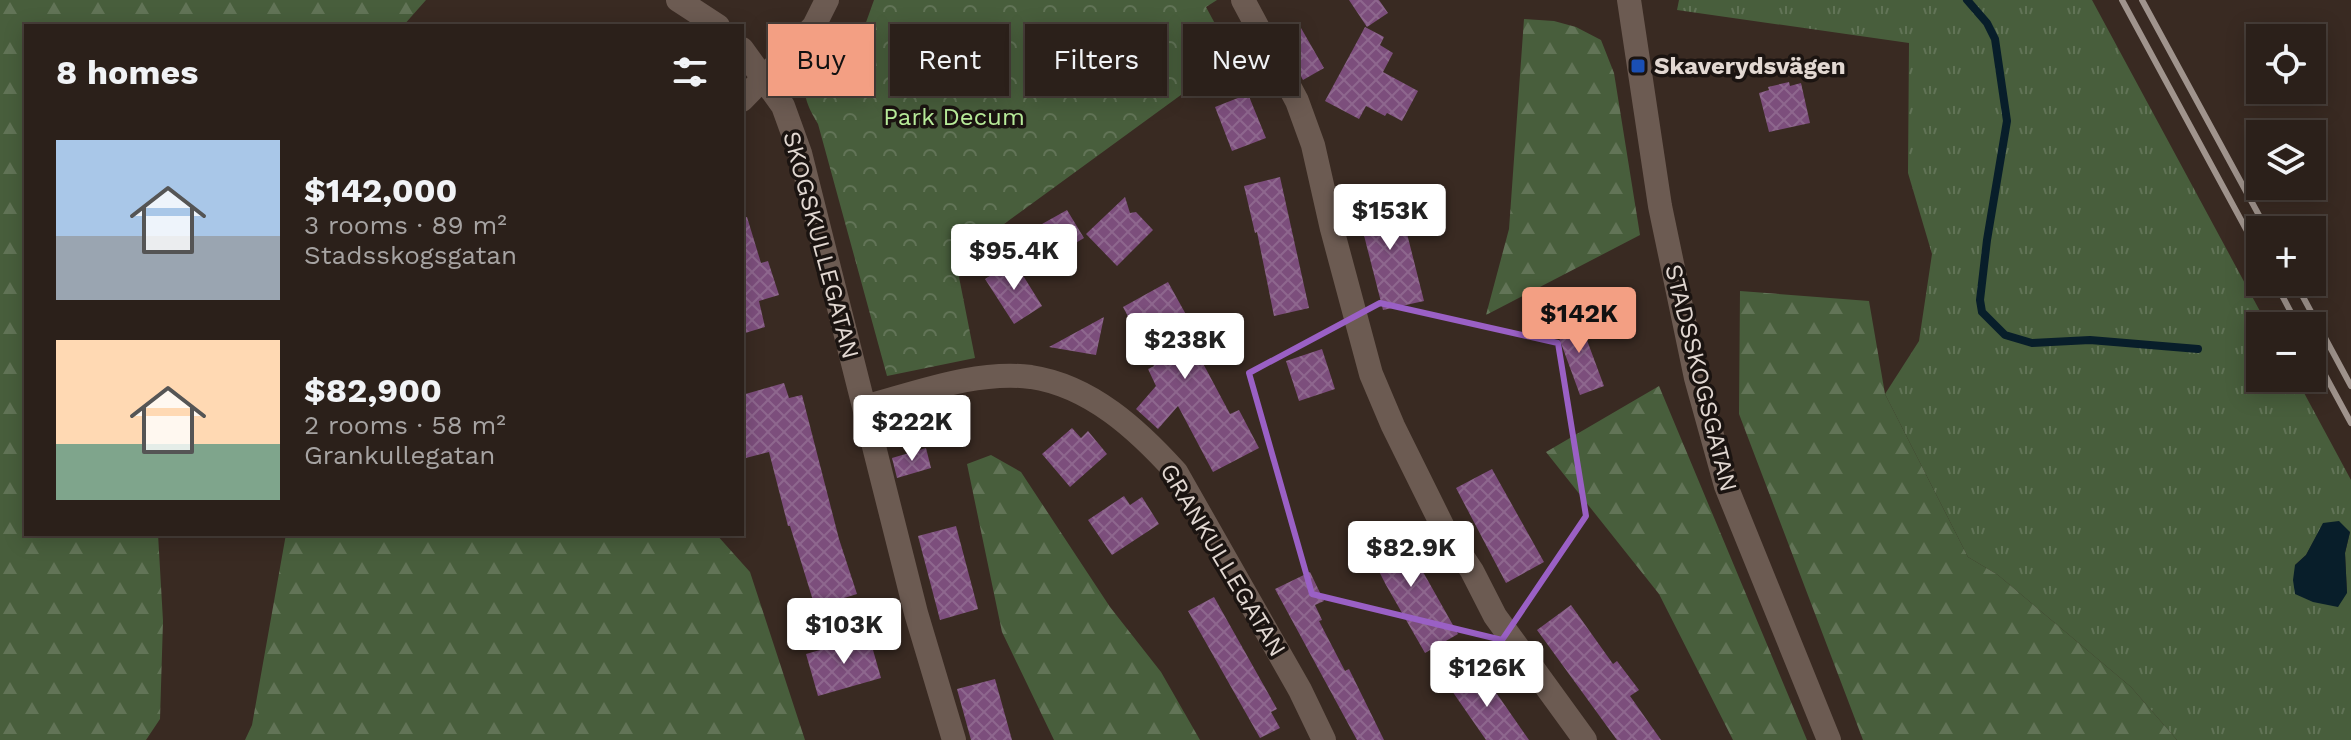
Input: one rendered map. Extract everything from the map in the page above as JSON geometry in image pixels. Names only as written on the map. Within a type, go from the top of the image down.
[{"type":"street","points":[[678,0],[715,24]]},
{"type":"street","points":[[744,98],[814,26],[827,0]]},
{"type":"street","points":[[1243,0],[1297,101],[1313,145],[1371,374],[1393,426],[1443,527],[1472,571],[1495,616],[1585,740]]},
{"type":"street","name":"STADSSKOGSGATAN","points":[[1629,0],[1660,206],[1696,378],[1726,486],[1829,740]]},
{"type":"street","name":"SKOGSKULLEGATAN","points":[[744,52],[783,106],[800,153],[916,613],[954,740]]},
{"type":"street","name":"GRANKULLEGATAN","points":[[864,407],[954,383],[994,377],[1031,377],[1074,391],[1121,417],[1176,472],[1300,690],[1324,740]]},
{"type":"highlighted area","points":[[1380,303],[1558,343],[1586,516],[1502,640],[1312,594],[1249,373]]},
{"type":"green space","points":[[0,0],[426,0],[405,24],[24,24],[24,536],[158,536],[163,621],[160,719],[146,740],[0,740]]},
{"type":"green space","name":"Park Decum","points":[[874,0],[1217,0],[1206,7],[1215,24],[1183,24],[1183,93],[978,243],[959,277],[975,358],[887,376],[818,124],[806,96],[874,96],[874,24],[865,24]]},
{"type":"green space","points":[[1679,0],[2092,0],[2246,285],[2246,296],[2252,296],[2260,312],[2246,312],[2246,392],[2304,392],[2351,480],[2351,740],[2177,740],[2131,687],[1998,575],[1968,557],[1885,394],[1919,341],[1932,254],[1908,173],[1909,43],[1677,10]],"holes":[[[2323,524],[2350,532],[2345,553],[2347,593],[2295,565],[2306,555]]]},
{"type":"green space","points":[[1524,19],[1554,21],[1576,27],[1601,40],[1614,73],[1640,235],[1486,315],[1509,229]]},
{"type":"green space","points":[[1740,291],[1869,301],[1885,394],[1968,557],[1998,575],[2131,687],[2177,740],[1863,740],[1739,414]]},
{"type":"green space","points":[[1659,386],[1807,740],[1733,740],[1659,594],[1546,452]]},
{"type":"green space","points":[[991,455],[1021,472],[1110,607],[1161,672],[1200,740],[1054,740],[1002,632],[967,464]]},
{"type":"green space","points":[[286,536],[718,536],[750,572],[805,740],[245,740],[252,725]]},
{"type":"water","points":[[2339,521],[2350,532],[2345,553],[2347,593],[2338,607],[2313,602],[2295,594],[2293,580],[2295,565],[2306,555],[2323,523]]},
{"type":"building","points":[[1349,0],[1379,0],[1388,13],[1367,27]]},
{"type":"building","points":[[1365,27],[1384,37],[1380,45],[1393,53],[1383,72],[1418,91],[1402,121],[1366,106],[1359,119],[1325,101]]},
{"type":"building","points":[[1299,29],[1324,68],[1303,80],[1299,73]]},
{"type":"building","points":[[1789,82],[1790,86],[1801,83],[1810,123],[1769,132],[1759,93],[1769,90],[1768,87]]},
{"type":"building","points":[[1249,96],[1266,138],[1232,151],[1215,107]]},
{"type":"building","points":[[1280,177],[1309,308],[1274,316],[1244,186]]},
{"type":"building","points":[[1397,194],[1424,301],[1383,310],[1356,204]]},
{"type":"building","points":[[1125,197],[1130,213],[1136,212],[1153,230],[1117,266],[1086,234]]},
{"type":"building","points":[[1067,210],[1084,238],[1059,253],[1042,224]]},
{"type":"building","points":[[747,217],[761,263],[768,261],[779,295],[759,301],[765,327],[744,333],[744,218]]},
{"type":"building","points":[[1014,261],[1042,306],[1014,324],[985,279]]},
{"type":"building","points":[[1168,282],[1189,320],[1182,324],[1230,414],[1239,410],[1259,448],[1213,472],[1178,406],[1158,429],[1136,409],[1156,386],[1148,369],[1154,366],[1123,307]]},
{"type":"building","points":[[1578,316],[1604,386],[1580,395],[1554,324]]},
{"type":"building","points":[[1104,317],[1096,355],[1049,347]]},
{"type":"building","points":[[1322,349],[1335,389],[1299,401],[1286,361]]},
{"type":"building","points":[[784,383],[789,398],[802,395],[839,539],[857,594],[815,607],[788,526],[769,452],[744,458],[744,394]]},
{"type":"building","points":[[1072,428],[1081,438],[1088,431],[1107,454],[1070,487],[1042,454]]},
{"type":"building","points":[[926,448],[931,468],[897,478],[892,458]]},
{"type":"building","points":[[1492,469],[1544,562],[1506,583],[1456,488]]},
{"type":"building","points":[[1124,496],[1130,505],[1142,497],[1159,524],[1112,555],[1088,520]]},
{"type":"building","points":[[956,526],[978,609],[940,620],[918,536]]},
{"type":"building","points":[[1398,528],[1403,539],[1410,536],[1423,561],[1418,563],[1458,634],[1425,653],[1365,544]]},
{"type":"building","points":[[1310,572],[1324,601],[1315,605],[1322,620],[1319,621],[1345,671],[1349,669],[1384,740],[1357,740],[1275,589]]},
{"type":"building","points":[[1214,597],[1277,709],[1271,712],[1280,728],[1260,738],[1188,611]]},
{"type":"building","points":[[1571,605],[1613,664],[1617,661],[1639,690],[1630,696],[1661,740],[1617,740],[1537,630]]},
{"type":"building","points":[[869,636],[881,678],[818,696],[806,654]]},
{"type":"building","points":[[1479,668],[1529,740],[1486,740],[1450,688]]},
{"type":"building","points":[[995,679],[1012,740],[971,740],[957,689]]},
{"type":"waterway","points":[[1967,0],[1987,23],[1995,39],[2007,121],[1987,240],[1980,300],[1982,312],[2005,335],[2032,343],[2090,340],[2198,349]]},
{"type":"railway","points":[[2122,0],[2246,229]]},
{"type":"railway","points":[[2142,0],[2259,216]]},
{"type":"railway","points":[[2282,296],[2291,312]]},
{"type":"railway","points":[[2303,296],[2351,386]]},
{"type":"railway","points":[[2326,377],[2351,423]]},
{"type":"place","name":"Skaverydsvägen","points":[[1638,66]]}]
